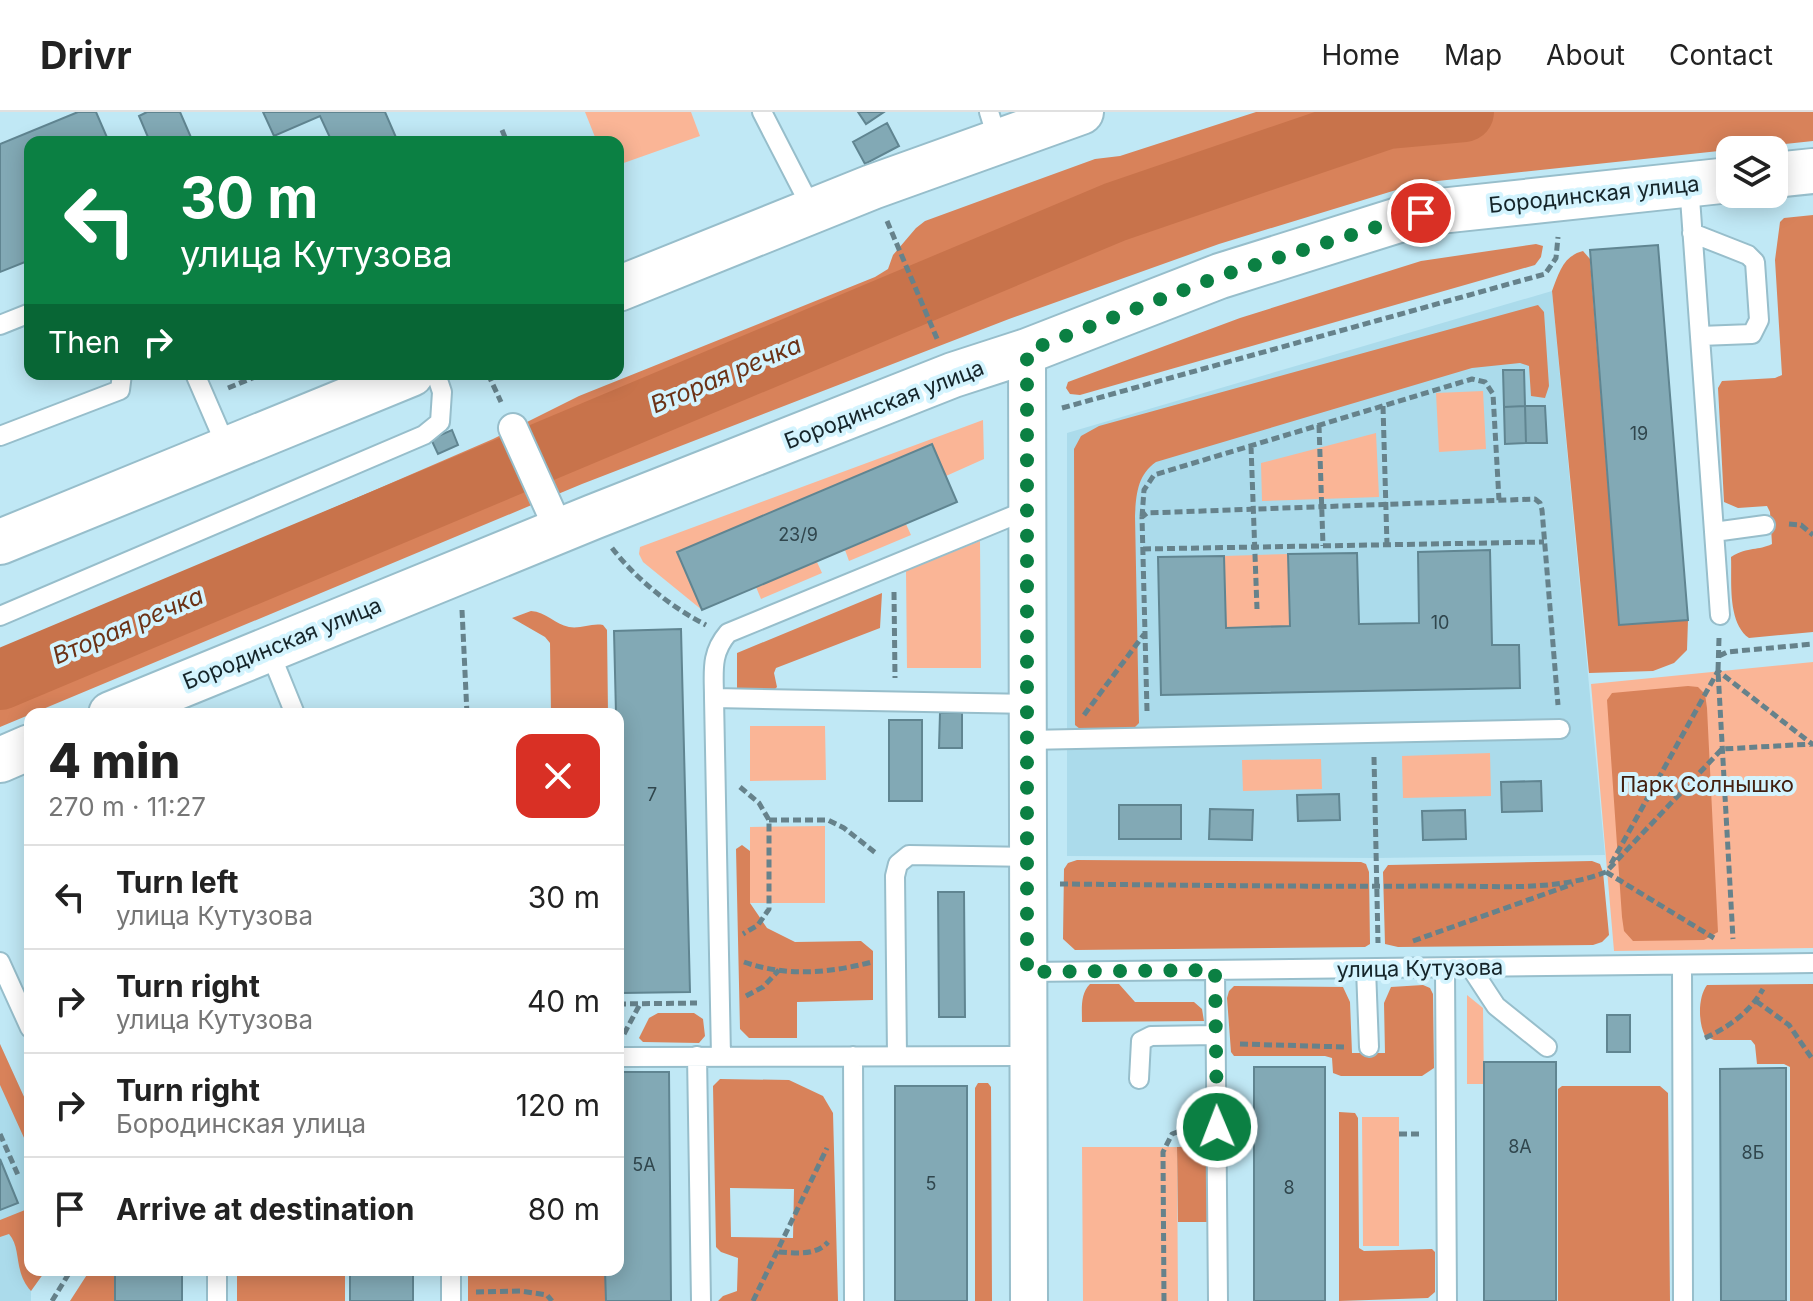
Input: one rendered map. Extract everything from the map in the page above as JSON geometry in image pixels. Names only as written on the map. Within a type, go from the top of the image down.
[{"type":"main road","points":[[624,287],[813,211],[993,127],[1081,112]]},
{"type":"main road","points":[[1788,174],[1813,171]]},
{"type":"main road","name":"Бородинская улица","points":[[125,708],[576,524],[953,375],[1027,351],[1220,276],[1421,213],[1709,182]]},
{"type":"main road","points":[[0,542],[396,380]]},
{"type":"main road","points":[[0,760],[24,750]]},
{"type":"street","points":[[1027,351],[1029,1301]]},
{"type":"street","points":[[513,428],[576,524]]},
{"type":"lane","points":[[762,112],[813,211]]},
{"type":"lane","points":[[1709,182],[1692,233],[1720,615]]},
{"type":"lane","points":[[1692,233],[1748,255],[1755,262],[1759,320],[1752,334],[1700,336]]},
{"type":"lane","points":[[0,325],[24,315]]},
{"type":"lane","points":[[0,436],[120,390],[121,380]]},
{"type":"lane","points":[[198,380],[227,448]]},
{"type":"lane","points":[[0,616],[424,435],[440,422],[442,392],[438,380]]},
{"type":"lane","points":[[721,1056],[714,698],[716,646],[728,633],[1027,510]]},
{"type":"lane","points":[[1714,532],[1765,525]]},
{"type":"lane","points":[[268,649],[293,708]]},
{"type":"lane","points":[[714,698],[1027,704]]},
{"type":"lane","points":[[1027,740],[1560,729]]},
{"type":"lane","points":[[897,1055],[895,876],[898,864],[909,855],[1027,872]]},
{"type":"lane","name":"улица Кутузова","points":[[1027,972],[1215,970],[1374,963],[1445,968],[1682,965],[1734,957],[1777,964],[1813,963]]},
{"type":"lane","points":[[0,962],[24,1015]]},
{"type":"lane","points":[[1369,1047],[1374,963]]},
{"type":"lane","points":[[1682,965],[1683,1301]]},
{"type":"lane","points":[[1445,968],[1447,1301]]},
{"type":"lane","points":[[1471,968],[1496,1006],[1547,1047]]},
{"type":"lane","points":[[1215,970],[1218,1301]]},
{"type":"lane","points":[[1139,1079],[1141,1041],[1151,1036],[1215,1039]]},
{"type":"lane","points":[[697,1056],[701,1301]]},
{"type":"lane","points":[[853,1056],[854,1301]]},
{"type":"lane","points":[[624,1057],[1028,1056]]},
{"type":"lane","points":[[217,1276],[217,1301]]},
{"type":"lane","points":[[451,1276],[451,1297]]},
{"type":"path","points":[[502,130],[504,136]]},
{"type":"path","points":[[885,217],[953,375]]},
{"type":"path","points":[[1027,420],[1053,410],[1545,274],[1556,258],[1559,232]]},
{"type":"path","points":[[1148,736],[1142,517],[1144,490],[1154,475],[1472,379],[1485,382],[1493,394],[1499,500]]},
{"type":"path","points":[[205,398],[248,380]]},
{"type":"path","points":[[1383,406],[1387,545]]},
{"type":"path","points":[[1319,425],[1323,546]]},
{"type":"path","points":[[1251,446],[1257,609]]},
{"type":"path","points":[[1142,517],[1153,511],[1535,499],[1540,503],[1560,729]]},
{"type":"path","points":[[576,524],[689,616],[728,633]]},
{"type":"path","points":[[1143,549],[1544,542]]},
{"type":"path","points":[[893,563],[895,701]]},
{"type":"path","points":[[462,605],[467,708]]},
{"type":"path","points":[[1067,738],[1145,633]]},
{"type":"path","points":[[1734,957],[1718,657],[1727,652],[1813,644]]},
{"type":"path","points":[[1718,671],[1813,744]]},
{"type":"path","points":[[1606,872],[1718,671]]},
{"type":"path","points":[[1373,733],[1377,886],[1374,963],[1606,872],[1722,749],[1813,744]]},
{"type":"path","points":[[715,767],[759,803],[769,820],[769,909],[758,925],[719,950]]},
{"type":"path","points":[[769,820],[828,820],[844,828],[879,856],[898,864]]},
{"type":"path","points":[[1027,872],[1377,886],[1547,884],[1583,880]]},
{"type":"path","points":[[1606,872],[1734,957]]},
{"type":"path","points":[[719,950],[757,966],[810,973],[896,955]]},
{"type":"path","points":[[1682,1048],[1726,1028],[1756,1001],[1777,964]]},
{"type":"path","points":[[720,1002],[743,997],[763,987],[779,970]]},
{"type":"path","points":[[1756,1001],[1789,1025],[1813,1060]]},
{"type":"path","points":[[624,1033],[641,1003]]},
{"type":"path","points":[[624,1004],[699,1003]]},
{"type":"path","points":[[1215,1039],[1369,1047]]},
{"type":"path","points":[[753,1301],[853,1093]]},
{"type":"path","points":[[1164,1301],[1163,1152],[1172,1134],[1191,1127],[1217,1127]]},
{"type":"path","points":[[0,1134],[18,1175]]},
{"type":"path","points":[[779,1252],[806,1253],[822,1248],[833,1236],[853,1229]]},
{"type":"path","points":[[52,1301],[67,1276]]},
{"type":"path","points":[[451,1297],[521,1291],[547,1295],[552,1301]]},
{"type":"shaded area","points":[[1552,291],[1605,855],[1376,858],[1067,856],[1067,433]]},
{"type":"shaded area","points":[[0,1044],[24,1097],[24,1276],[42,1276],[31,1291],[31,1301],[0,1301]]},
{"type":"green space","points":[[585,112],[691,112],[700,136],[624,163],[624,136],[595,136]]},
{"type":"green space","points":[[1256,112],[1813,112],[1813,141],[1788,144],[1788,136],[1716,136],[1716,151],[1419,183],[1219,244],[1009,319],[582,484],[46,708],[24,708],[24,717],[0,727],[0,652],[493,439],[579,396],[875,277],[888,269],[893,255],[925,221],[1095,159],[1120,156]]},
{"type":"green space","points":[[1813,215],[1813,632],[1749,638],[1742,631],[1734,612],[1731,557],[1772,544],[1770,512],[1767,506],[1738,508],[1724,502],[1718,388],[1722,381],[1782,375],[1775,260],[1780,222],[1784,218]]},
{"type":"green space","points":[[1536,244],[1543,246],[1541,257],[1535,265],[1080,395],[1070,394],[1066,388],[1068,382],[1240,318],[1421,261]]},
{"type":"green space","points":[[1583,251],[1590,259],[1619,625],[1688,620],[1687,650],[1674,663],[1653,671],[1589,673],[1552,291],[1566,261]]},
{"type":"green space","points":[[1538,305],[1544,312],[1549,386],[1545,398],[1531,396],[1529,366],[1520,363],[1472,368],[1156,462],[1150,467],[1139,486],[1135,516],[1139,723],[1133,729],[1080,729],[1075,725],[1074,449],[1081,436],[1099,426]]},
{"type":"green space","points":[[1483,391],[1486,449],[1439,452],[1436,393]]},
{"type":"green space","points":[[983,420],[984,459],[946,476],[677,553],[702,610],[643,562],[639,554],[640,547]]},
{"type":"green space","points":[[1376,433],[1379,497],[1262,501],[1261,463]]},
{"type":"green space","points":[[906,524],[911,535],[849,561],[845,550]]},
{"type":"green space","points":[[980,541],[981,668],[907,668],[906,570]]},
{"type":"green space","points":[[1288,554],[1290,626],[1226,628],[1224,556]]},
{"type":"green space","points":[[817,562],[822,573],[761,599],[756,587]]},
{"type":"green space","points":[[882,593],[880,628],[776,668],[777,687],[772,692],[737,692],[737,653]]},
{"type":"green space","points":[[531,611],[569,627],[603,625],[607,630],[608,708],[551,708],[550,643],[512,618]]},
{"type":"green space","name":"Парк Солнышко","points":[[1813,662],[1813,948],[1614,951],[1591,684]]},
{"type":"green space","points":[[1698,687],[1705,694],[1707,708],[1718,932],[1704,940],[1633,941],[1624,931],[1622,917],[1607,700],[1612,693]]},
{"type":"green space","points":[[750,726],[825,726],[826,780],[750,781]]},
{"type":"green space","points":[[1490,753],[1491,796],[1403,798],[1402,756]]},
{"type":"green space","points":[[1321,759],[1322,789],[1243,791],[1242,760]]},
{"type":"green space","points":[[825,826],[825,903],[750,903],[750,827]]},
{"type":"green space","points":[[742,845],[750,851],[750,903],[767,928],[795,942],[861,941],[873,951],[873,1000],[797,1002],[797,1038],[749,1038],[740,1029],[736,849]]},
{"type":"green space","points":[[1077,860],[1361,862],[1366,864],[1369,872],[1370,944],[1365,947],[1075,950],[1063,939],[1064,869],[1068,863]]},
{"type":"green space","points":[[1592,861],[1600,864],[1603,872],[1609,935],[1602,942],[1593,945],[1398,947],[1385,944],[1383,872],[1388,865]]},
{"type":"green space","points":[[1090,984],[1119,984],[1135,1002],[1194,1002],[1202,1009],[1204,1021],[1082,1022],[1083,997]]},
{"type":"green space","points":[[1813,984],[1813,1301],[1790,1301],[1790,1067],[1784,1064],[1757,1064],[1755,1045],[1751,1040],[1714,1040],[1705,1036],[1700,1010],[1707,985]]},
{"type":"green space","points":[[1423,985],[1430,988],[1433,994],[1434,1068],[1422,1076],[1341,1076],[1333,1073],[1332,1058],[1325,1056],[1234,1056],[1231,1052],[1227,998],[1234,986],[1343,987],[1350,1002],[1352,1053],[1385,1053],[1384,1003],[1391,987]]},
{"type":"green space","points":[[1467,995],[1483,1008],[1484,1084],[1467,1084]]},
{"type":"green space","points":[[658,1013],[694,1013],[703,1019],[705,1036],[699,1043],[643,1042],[639,1038],[649,1018]]},
{"type":"green space","points":[[0,1044],[24,1097],[24,1138],[0,1085]]},
{"type":"green space","points":[[720,1079],[789,1080],[823,1096],[833,1113],[838,1301],[718,1301],[737,1291],[738,1258],[716,1247],[713,1086]],"holes":[[[730,1188],[794,1189],[793,1238],[731,1237]]]},
{"type":"green space","points":[[978,1083],[988,1083],[991,1087],[992,1301],[975,1301],[975,1088]]},
{"type":"green space","points":[[1562,1086],[1660,1086],[1668,1093],[1670,1301],[1558,1301],[1558,1089]]},
{"type":"green space","points":[[1339,1112],[1355,1113],[1358,1118],[1359,1248],[1364,1251],[1432,1249],[1435,1252],[1435,1292],[1428,1298],[1339,1301]]},
{"type":"green space","points":[[1362,1117],[1399,1117],[1399,1246],[1363,1246]]},
{"type":"green space","points":[[1207,1146],[1208,1222],[1178,1222],[1177,1147]]},
{"type":"green space","points":[[1082,1147],[1177,1147],[1178,1301],[1083,1301]]},
{"type":"green space","points":[[24,1210],[24,1276],[42,1276],[31,1291],[22,1276],[13,1240],[9,1234],[0,1237],[0,1220]]},
{"type":"green space","points":[[86,1276],[115,1276],[115,1301],[70,1301]]},
{"type":"green space","points":[[237,1276],[345,1276],[345,1301],[237,1301]]},
{"type":"green space","points":[[468,1276],[605,1276],[606,1301],[468,1301]]},
{"type":"building","points":[[78,112],[96,112],[106,136],[24,136],[24,262],[0,272],[0,144]]},
{"type":"building","points":[[147,112],[180,112],[190,136],[147,136],[139,116]]},
{"type":"building","points":[[263,112],[385,112],[395,136],[329,136],[320,116],[274,136]]},
{"type":"building","points":[[858,112],[884,112],[866,124]]},
{"type":"building","points":[[887,123],[899,146],[865,164],[853,142]]},
{"type":"building","points":[[1658,245],[1688,620],[1619,625],[1590,250]]},
{"type":"building","points":[[1503,370],[1524,370],[1525,406],[1504,407]]},
{"type":"building","points":[[1525,406],[1526,443],[1505,444],[1504,407]]},
{"type":"building","points":[[1525,406],[1545,406],[1547,443],[1526,443]]},
{"type":"building","points":[[452,430],[458,445],[438,454],[431,439]]},
{"type":"building","points":[[932,444],[957,502],[702,610],[677,552]]},
{"type":"building","points":[[1490,550],[1492,645],[1519,645],[1520,688],[1161,695],[1158,557],[1224,556],[1226,628],[1290,626],[1288,554],[1357,553],[1359,624],[1419,623],[1418,552]]},
{"type":"building","points":[[681,629],[690,992],[624,993],[624,708],[616,708],[614,631]]},
{"type":"building","points":[[940,713],[962,713],[962,748],[939,748]]},
{"type":"building","points":[[889,720],[922,720],[922,801],[889,801]]},
{"type":"building","points":[[1541,781],[1542,811],[1502,812],[1501,782]]},
{"type":"building","points":[[1339,794],[1340,820],[1298,821],[1297,795]]},
{"type":"building","points":[[1119,805],[1181,805],[1181,839],[1119,839]]},
{"type":"building","points":[[1210,809],[1253,810],[1252,840],[1209,839]]},
{"type":"building","points":[[1465,810],[1466,839],[1423,840],[1422,811]]},
{"type":"building","points":[[938,892],[964,892],[965,1017],[939,1017]]},
{"type":"building","points":[[1607,1015],[1630,1015],[1630,1052],[1607,1052]]},
{"type":"building","points":[[1484,1062],[1556,1062],[1556,1301],[1484,1301]]},
{"type":"building","points":[[1254,1067],[1325,1067],[1325,1301],[1254,1301]]},
{"type":"building","points":[[1786,1068],[1786,1301],[1721,1301],[1720,1069]]},
{"type":"building","points":[[624,1072],[669,1072],[671,1301],[606,1301],[605,1276],[624,1276]]},
{"type":"building","points":[[895,1086],[967,1086],[967,1301],[895,1301]]},
{"type":"building","points":[[0,1159],[18,1203],[0,1210]]},
{"type":"building","points":[[115,1276],[182,1276],[182,1301],[115,1301]]},
{"type":"building","points":[[350,1276],[413,1276],[413,1301],[350,1301]]},
{"type":"waterway","name":"Вторая речка","points":[[0,680],[1115,212],[1387,119],[1464,112]]},
{"type":"route","points":[[1217,1127],[1215,970],[1027,972],[1027,351],[1220,276],[1421,213]]}]
